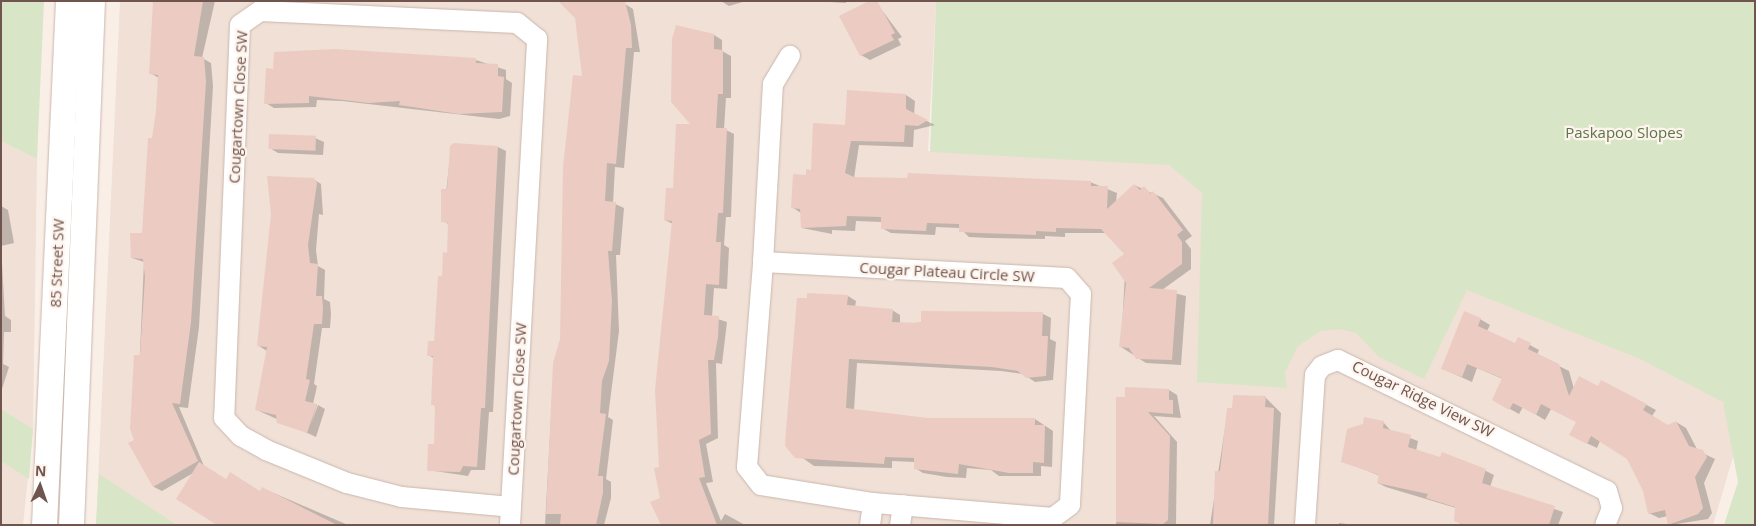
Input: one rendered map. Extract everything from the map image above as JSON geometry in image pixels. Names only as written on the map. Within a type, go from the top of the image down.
[{"type":"street","name":"85 Street SW","points":[[44,525],[68,1]]},
{"type":"street","name":"85 Street SW","points":[[71,525],[92,1]]},
{"type":"street","name":"Cougartown Close SW","points":[[260,11],[517,23],[537,39],[510,516],[402,496],[347,483],[266,450],[241,436],[224,418],[240,25],[260,11]]},
{"type":"street","points":[[763,262],[773,84],[790,56]]},
{"type":"street","name":"Cougar Plateau Circle SW","points":[[763,262],[1067,278],[1081,294],[1070,505],[1052,518],[901,515],[873,503],[761,485],[747,467],[763,262]]},
{"type":"street","name":"Cougar Ridge View SW","points":[[1305,525],[1315,375],[1322,366],[1338,360],[1607,491],[1612,508],[1605,525]]},
{"type":"street","points":[[870,525],[873,503]]},
{"type":"shaded area","points":[[120,1],[936,1],[928,151],[1162,159],[1203,190],[1289,358],[1311,327],[1455,285],[1601,330],[1719,388],[1736,447],[1713,525],[96,525]]},
{"type":"shaded area","points":[[1,141],[37,159],[33,429],[23,525],[1,525]]},
{"type":"green space","points":[[1,1],[44,1],[37,159],[1,141]]},
{"type":"green space","name":"Paskapoo Slopes","points":[[936,1],[1755,1],[1755,525],[1724,525],[1738,482],[1723,402],[1638,358],[1467,290],[1424,379],[1379,357],[1356,333],[1340,329],[1321,331],[1298,346],[1285,372],[1287,388],[1197,382],[1202,193],[1169,165],[930,152]]},
{"type":"green space","points":[[1,409],[33,429],[29,479],[1,461]]},
{"type":"green space","points":[[99,474],[177,525],[96,525]]},
{"type":"building","points":[[153,1],[203,1],[194,56],[204,57],[206,81],[191,322],[180,404],[172,403],[198,461],[153,487],[128,443],[134,440],[130,429],[134,355],[140,355],[145,277],[143,259],[131,258],[130,233],[142,233],[148,138],[152,138],[156,111],[158,75],[149,74]]},
{"type":"building","points":[[558,1],[625,1],[631,25],[632,48],[626,48],[616,164],[607,163],[605,201],[616,202],[612,251],[608,251],[612,301],[609,361],[602,381],[600,413],[606,414],[598,476],[603,476],[603,493],[596,525],[560,525],[561,514],[546,514],[553,363],[560,339],[563,167],[573,75],[582,76],[575,18]]},
{"type":"building","points":[[869,1],[877,1],[895,33],[891,35],[894,40],[860,56],[839,16]]},
{"type":"building","points":[[676,25],[714,34],[714,49],[723,50],[723,94],[718,94],[716,128],[727,128],[723,213],[718,213],[716,242],[721,242],[719,285],[706,284],[704,315],[719,316],[718,337],[714,360],[708,360],[711,434],[699,440],[705,477],[699,478],[717,525],[661,525],[650,502],[660,498],[654,468],[659,467],[655,390],[672,221],[664,220],[666,188],[673,188],[676,124],[690,124],[671,102],[672,39]]},
{"type":"building","points":[[335,49],[476,58],[476,63],[498,64],[498,76],[504,77],[502,112],[459,114],[399,105],[400,101],[369,103],[309,96],[309,103],[264,104],[266,68],[273,69],[274,52]]},
{"type":"building","points":[[847,90],[906,94],[906,109],[928,120],[918,126],[905,125],[904,142],[851,141],[845,173],[854,177],[907,178],[908,173],[1091,181],[1091,186],[1108,186],[1107,209],[1134,184],[1140,190],[1144,186],[1151,194],[1153,191],[1183,230],[1177,235],[1182,242],[1182,264],[1149,288],[1177,290],[1172,360],[1136,359],[1129,348],[1119,347],[1126,283],[1112,263],[1124,254],[1101,229],[1056,228],[1056,232],[1036,231],[1036,235],[959,232],[959,224],[927,223],[926,231],[881,229],[881,217],[847,216],[846,226],[801,228],[800,209],[791,208],[793,174],[806,175],[806,169],[811,170],[813,123],[845,125]]},
{"type":"building","points":[[269,134],[316,136],[315,151],[268,149]]},
{"type":"building","points":[[454,143],[498,146],[485,408],[481,408],[477,467],[463,466],[460,472],[427,471],[428,444],[434,444],[435,405],[431,405],[433,356],[427,356],[428,341],[434,341],[438,276],[442,276],[443,252],[447,253],[448,223],[441,222],[441,189],[447,189],[450,146]]},
{"type":"building","points":[[267,176],[314,178],[317,183],[308,245],[310,263],[318,264],[316,296],[322,296],[323,308],[322,324],[314,324],[306,379],[310,380],[305,401],[317,404],[307,433],[277,423],[276,415],[255,410],[267,347],[257,346],[271,214]]},
{"type":"building","points":[[807,293],[848,295],[847,305],[893,309],[892,322],[921,323],[921,311],[1043,312],[1042,336],[1048,336],[1046,376],[1026,378],[1018,371],[992,367],[849,359],[846,408],[928,418],[1035,418],[1035,425],[1045,425],[1044,463],[1033,462],[1033,473],[1009,473],[959,464],[958,474],[914,469],[914,458],[885,457],[884,464],[795,458],[785,446],[786,430],[797,298],[807,298]]},
{"type":"building","points":[[1464,311],[1481,318],[1478,326],[1515,343],[1518,337],[1531,343],[1528,349],[1559,364],[1569,396],[1579,376],[1598,386],[1601,380],[1647,404],[1643,410],[1668,425],[1676,421],[1689,446],[1703,450],[1707,457],[1695,477],[1703,508],[1698,514],[1668,525],[1665,510],[1648,514],[1643,491],[1627,459],[1591,436],[1587,444],[1569,435],[1576,422],[1541,404],[1536,415],[1513,403],[1509,410],[1492,400],[1502,378],[1467,364],[1462,377],[1441,369]]},
{"type":"building","points":[[1125,387],[1169,389],[1169,400],[1173,400],[1173,414],[1148,412],[1170,436],[1168,520],[1163,524],[1116,522],[1116,397],[1125,397]]},
{"type":"building","points":[[1233,395],[1266,396],[1265,407],[1274,408],[1268,525],[1213,525],[1215,471],[1220,471],[1227,408],[1232,408]]},
{"type":"building","points":[[1364,417],[1384,421],[1383,428],[1411,435],[1408,447],[1440,457],[1442,452],[1486,469],[1482,483],[1555,506],[1549,525],[1465,525],[1454,521],[1455,507],[1426,498],[1428,494],[1377,483],[1379,475],[1341,462],[1347,429],[1363,424]]},
{"type":"building","points":[[199,462],[226,479],[230,472],[260,491],[262,487],[337,525],[217,525],[176,499]]}]
